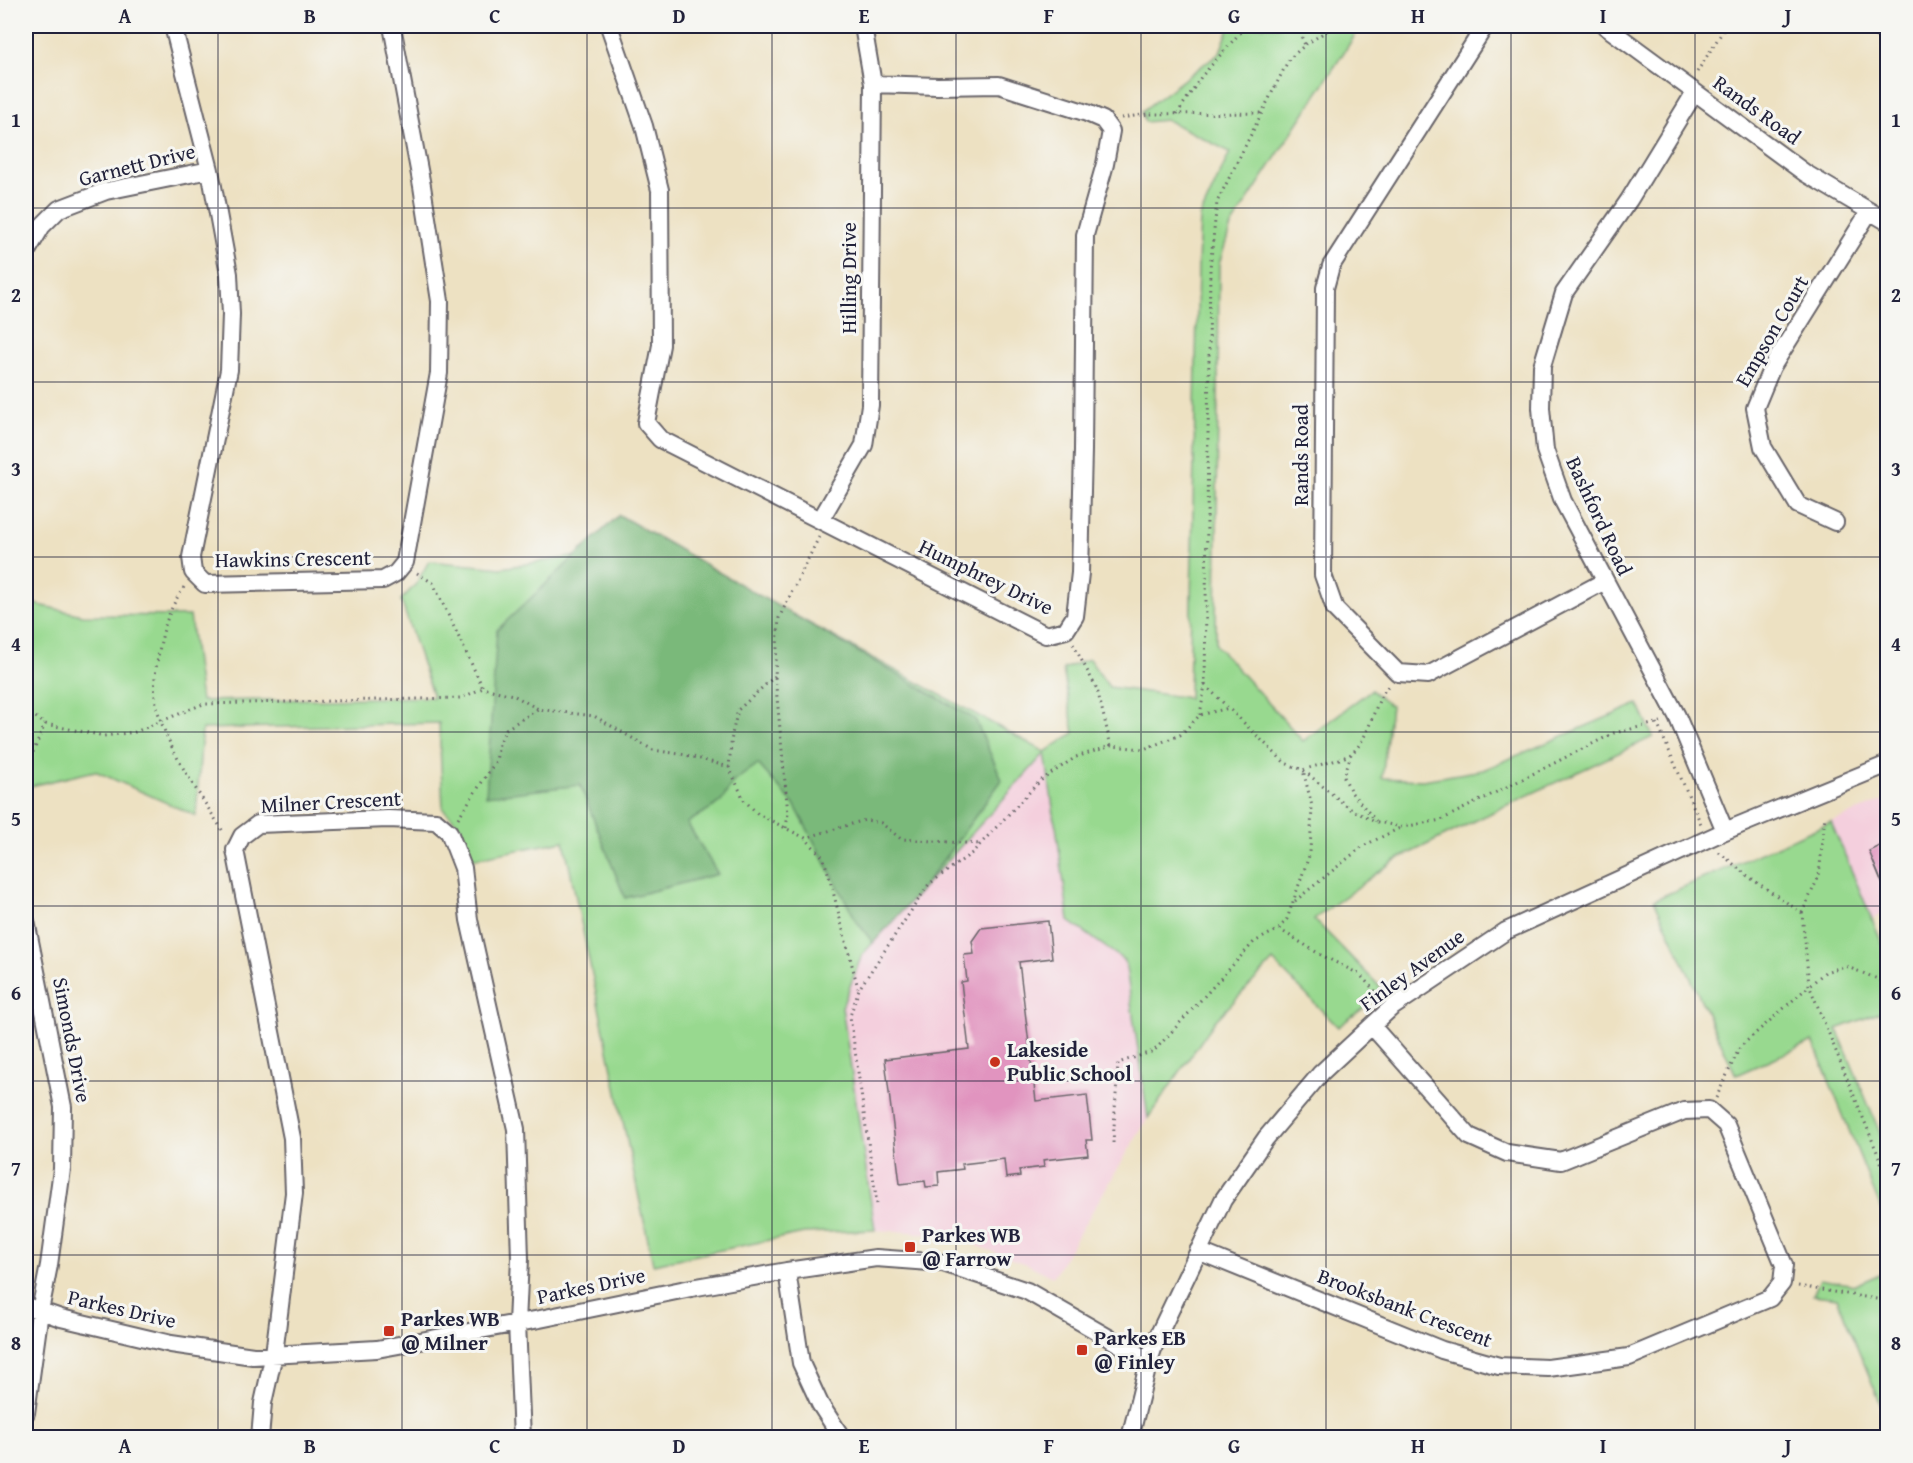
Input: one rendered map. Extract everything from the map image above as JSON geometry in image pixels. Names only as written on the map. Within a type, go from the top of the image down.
[{"type":"main road","points":[[1881,26],[1887,31]]},
{"type":"street","name":"Hawkins Crescent","points":[[174,26],[210,170],[229,274],[231,314],[230,370],[191,557],[193,572],[205,584],[383,580],[396,573],[405,562]]},
{"type":"street","points":[[392,26],[422,186],[440,300],[439,373],[405,562]]},
{"type":"street","name":"Humphrey Drive","points":[[609,26],[644,126],[660,190],[661,345],[646,423],[660,439],[1046,635],[1066,630],[1075,616],[1080,573],[1085,235],[1106,164],[1111,131],[1103,120]]},
{"type":"street","name":"Hilling Drive","points":[[824,521],[864,445],[870,405],[873,84],[863,26]]},
{"type":"street","name":"Rands Road","points":[[1398,673],[1335,609],[1323,575],[1325,288],[1331,266],[1485,26]]},
{"type":"street","name":"Rands Road","points":[[1605,26],[1805,173],[1887,222]]},
{"type":"street","points":[[873,84],[938,86],[999,84],[1103,120]]},
{"type":"street","name":"Bashford Road","points":[[1695,92],[1629,200],[1564,293],[1542,366],[1541,408],[1545,450],[1563,501],[1677,716],[1725,831]]},
{"type":"street","name":"Garnett Drive","points":[[26,253],[42,226],[59,209],[106,191],[210,170]]},
{"type":"street","name":"Empson Court","points":[[1835,522],[1798,505],[1763,447],[1755,408],[1772,367],[1869,212]]},
{"type":"street","points":[[1398,673],[1428,675],[1605,581]]},
{"type":"street","name":"Finley Avenue","points":[[1130,1437],[1156,1340],[1223,1200],[1266,1138],[1321,1073],[1391,1008],[1506,931],[1725,831],[1887,764]]},
{"type":"street","name":"Milner Crescent","points":[[234,849],[242,836],[258,824],[388,819],[436,821],[449,832]]},
{"type":"street","points":[[449,832],[463,868],[469,920],[516,1129],[520,1259],[517,1323],[522,1437]]},
{"type":"street","points":[[234,849],[292,1138],[294,1193],[274,1354],[263,1403],[260,1437]]},
{"type":"street","name":"Simonds Drive","points":[[26,921],[63,1107],[62,1169],[49,1266],[33,1308],[26,1413]]},
{"type":"street","points":[[1372,1026],[1468,1136],[1508,1153],[1561,1161],[1684,1111],[1709,1110],[1726,1125],[1784,1265],[1782,1283]]},
{"type":"street","name":"Brooksbank Crescent","points":[[1198,1251],[1442,1350],[1498,1366],[1548,1368],[1629,1357],[1770,1298],[1782,1283]]},
{"type":"street","name":"Parkes Drive","points":[[33,1308],[61,1318],[171,1344],[252,1356],[377,1349],[691,1288],[876,1258],[943,1263],[1027,1291],[1149,1361]]},
{"type":"street","points":[[787,1271],[801,1364],[820,1404],[842,1437]]},
{"type":"path","points":[[1177,114],[1202,78],[1246,26]]},
{"type":"path","points":[[1297,26],[1305,45]]},
{"type":"path","points":[[1200,715],[1205,686],[1210,268],[1217,202],[1289,59],[1305,45],[1334,26]]},
{"type":"path","points":[[1695,92],[1698,70],[1726,26]]},
{"type":"path","points":[[1103,120],[1148,114],[1263,113]]},
{"type":"path","points":[[786,828],[788,814],[775,676],[779,618],[824,521]]},
{"type":"path","points":[[405,562],[418,574],[433,583],[483,688]]},
{"type":"path","points":[[193,572],[171,606],[156,668],[155,696],[161,722],[179,761],[234,849]]},
{"type":"path","points":[[1066,630],[1097,689],[1111,746]]},
{"type":"path","points":[[1376,822],[1351,792],[1344,777],[1351,754],[1366,734],[1382,693],[1398,673]]},
{"type":"path","points":[[775,676],[738,710],[732,734],[729,767],[744,800],[758,814],[806,838],[823,857],[859,989]]},
{"type":"path","points":[[1205,686],[1286,763],[1303,770],[1349,808],[1376,822],[1402,827]]},
{"type":"path","points":[[26,710],[45,724],[104,736],[135,732],[203,704],[461,698],[483,688],[513,695],[538,709],[594,716],[653,750],[686,755],[729,767]]},
{"type":"path","points":[[877,1204],[850,1016],[859,989],[929,884],[972,853],[1040,781],[1076,757],[1111,746],[1144,749],[1180,735],[1200,715],[1229,708]]},
{"type":"path","points":[[449,832],[496,761],[506,729],[538,709]]},
{"type":"path","points":[[1293,903],[1363,846],[1402,827],[1441,820],[1614,733],[1677,716]]},
{"type":"path","points":[[1657,723],[1708,839],[1725,858],[1749,878],[1802,913]]},
{"type":"path","points":[[26,769],[45,724]]},
{"type":"path","points":[[1303,770],[1351,754]]},
{"type":"path","points":[[1113,1143],[1118,1063],[1154,1051],[1254,942],[1279,929],[1287,919],[1310,852],[1312,806],[1303,770]]},
{"type":"path","points":[[1825,816],[1819,876],[1802,913],[1809,985],[1887,1179]]},
{"type":"path","points":[[806,838],[866,820],[881,823],[901,839],[980,844]]},
{"type":"path","points":[[1279,929],[1321,955],[1359,974],[1391,1008]]},
{"type":"path","points":[[1709,1110],[1722,1089],[1740,1047],[1824,972],[1845,966],[1887,983]]},
{"type":"path","points":[[1782,1283],[1812,1290],[1887,1301]]},
{"type":"shaded area","name":"Lakeside Public School","points":[[1045,752],[1069,920],[1125,961],[1148,1118],[1053,1277],[1031,1266],[959,1239],[911,1232],[875,1230],[842,1007],[862,955]]},
{"type":"shaded area","points":[[1887,799],[1887,912],[1872,919],[1831,822]]},
{"type":"green space","points":[[1230,26],[1361,26],[1231,226],[1219,264],[1216,645],[1303,741],[1371,690],[1391,706],[1382,778],[1423,780],[1483,770],[1638,704],[1653,737],[1394,861],[1314,919],[1385,992],[1338,1027],[1273,961],[1215,1021],[1148,1118],[1125,961],[1069,921],[1045,753],[862,955],[842,1007],[875,1230],[804,1233],[653,1264],[564,841],[472,859],[462,831],[443,809],[439,723],[202,729],[196,816],[95,771],[26,787],[26,602],[82,615],[190,616],[201,701],[433,697],[401,600],[416,584],[429,561],[501,568],[584,555],[624,522],[1045,752],[1074,733],[1063,669],[1089,659],[1109,687],[1189,698],[1200,217],[1230,152],[1167,120],[1145,122],[1142,111],[1220,52]]},
{"type":"green space","points":[[619,515],[975,719],[1002,780],[922,889],[873,943],[856,920],[795,806],[758,764],[733,782],[721,802],[687,823],[718,874],[625,898],[580,785],[486,796],[497,630]]},
{"type":"green space","points":[[1831,822],[1887,955],[1887,1010],[1837,1029],[1887,1150],[1887,1224],[1813,1041],[1736,1075],[1654,900]]},
{"type":"green space","points":[[1887,1271],[1887,1419],[1837,1298],[1813,1295],[1820,1279],[1855,1285]]},
{"type":"building","points":[[1887,842],[1887,895],[1869,851]]},
{"type":"building","points":[[1048,921],[1052,958],[1019,962],[1036,1101],[1087,1095],[1092,1140],[1086,1140],[1088,1155],[1043,1160],[1044,1167],[1019,1170],[1020,1176],[1006,1178],[1004,1159],[962,1164],[963,1169],[938,1172],[939,1186],[926,1187],[925,1181],[900,1184],[885,1059],[969,1049],[961,982],[967,981],[964,955],[974,954],[972,941],[981,928]]},
{"type":"place","name":"Lakeside Public School","points":[[995,1062]]},
{"type":"place","name":"Parkes WB @ Farrow","points":[[910,1247]]},
{"type":"place","name":"Parkes WB @ Milner","points":[[389,1331]]},
{"type":"place","name":"Parkes EB @ Finley","points":[[1082,1350]]}]
